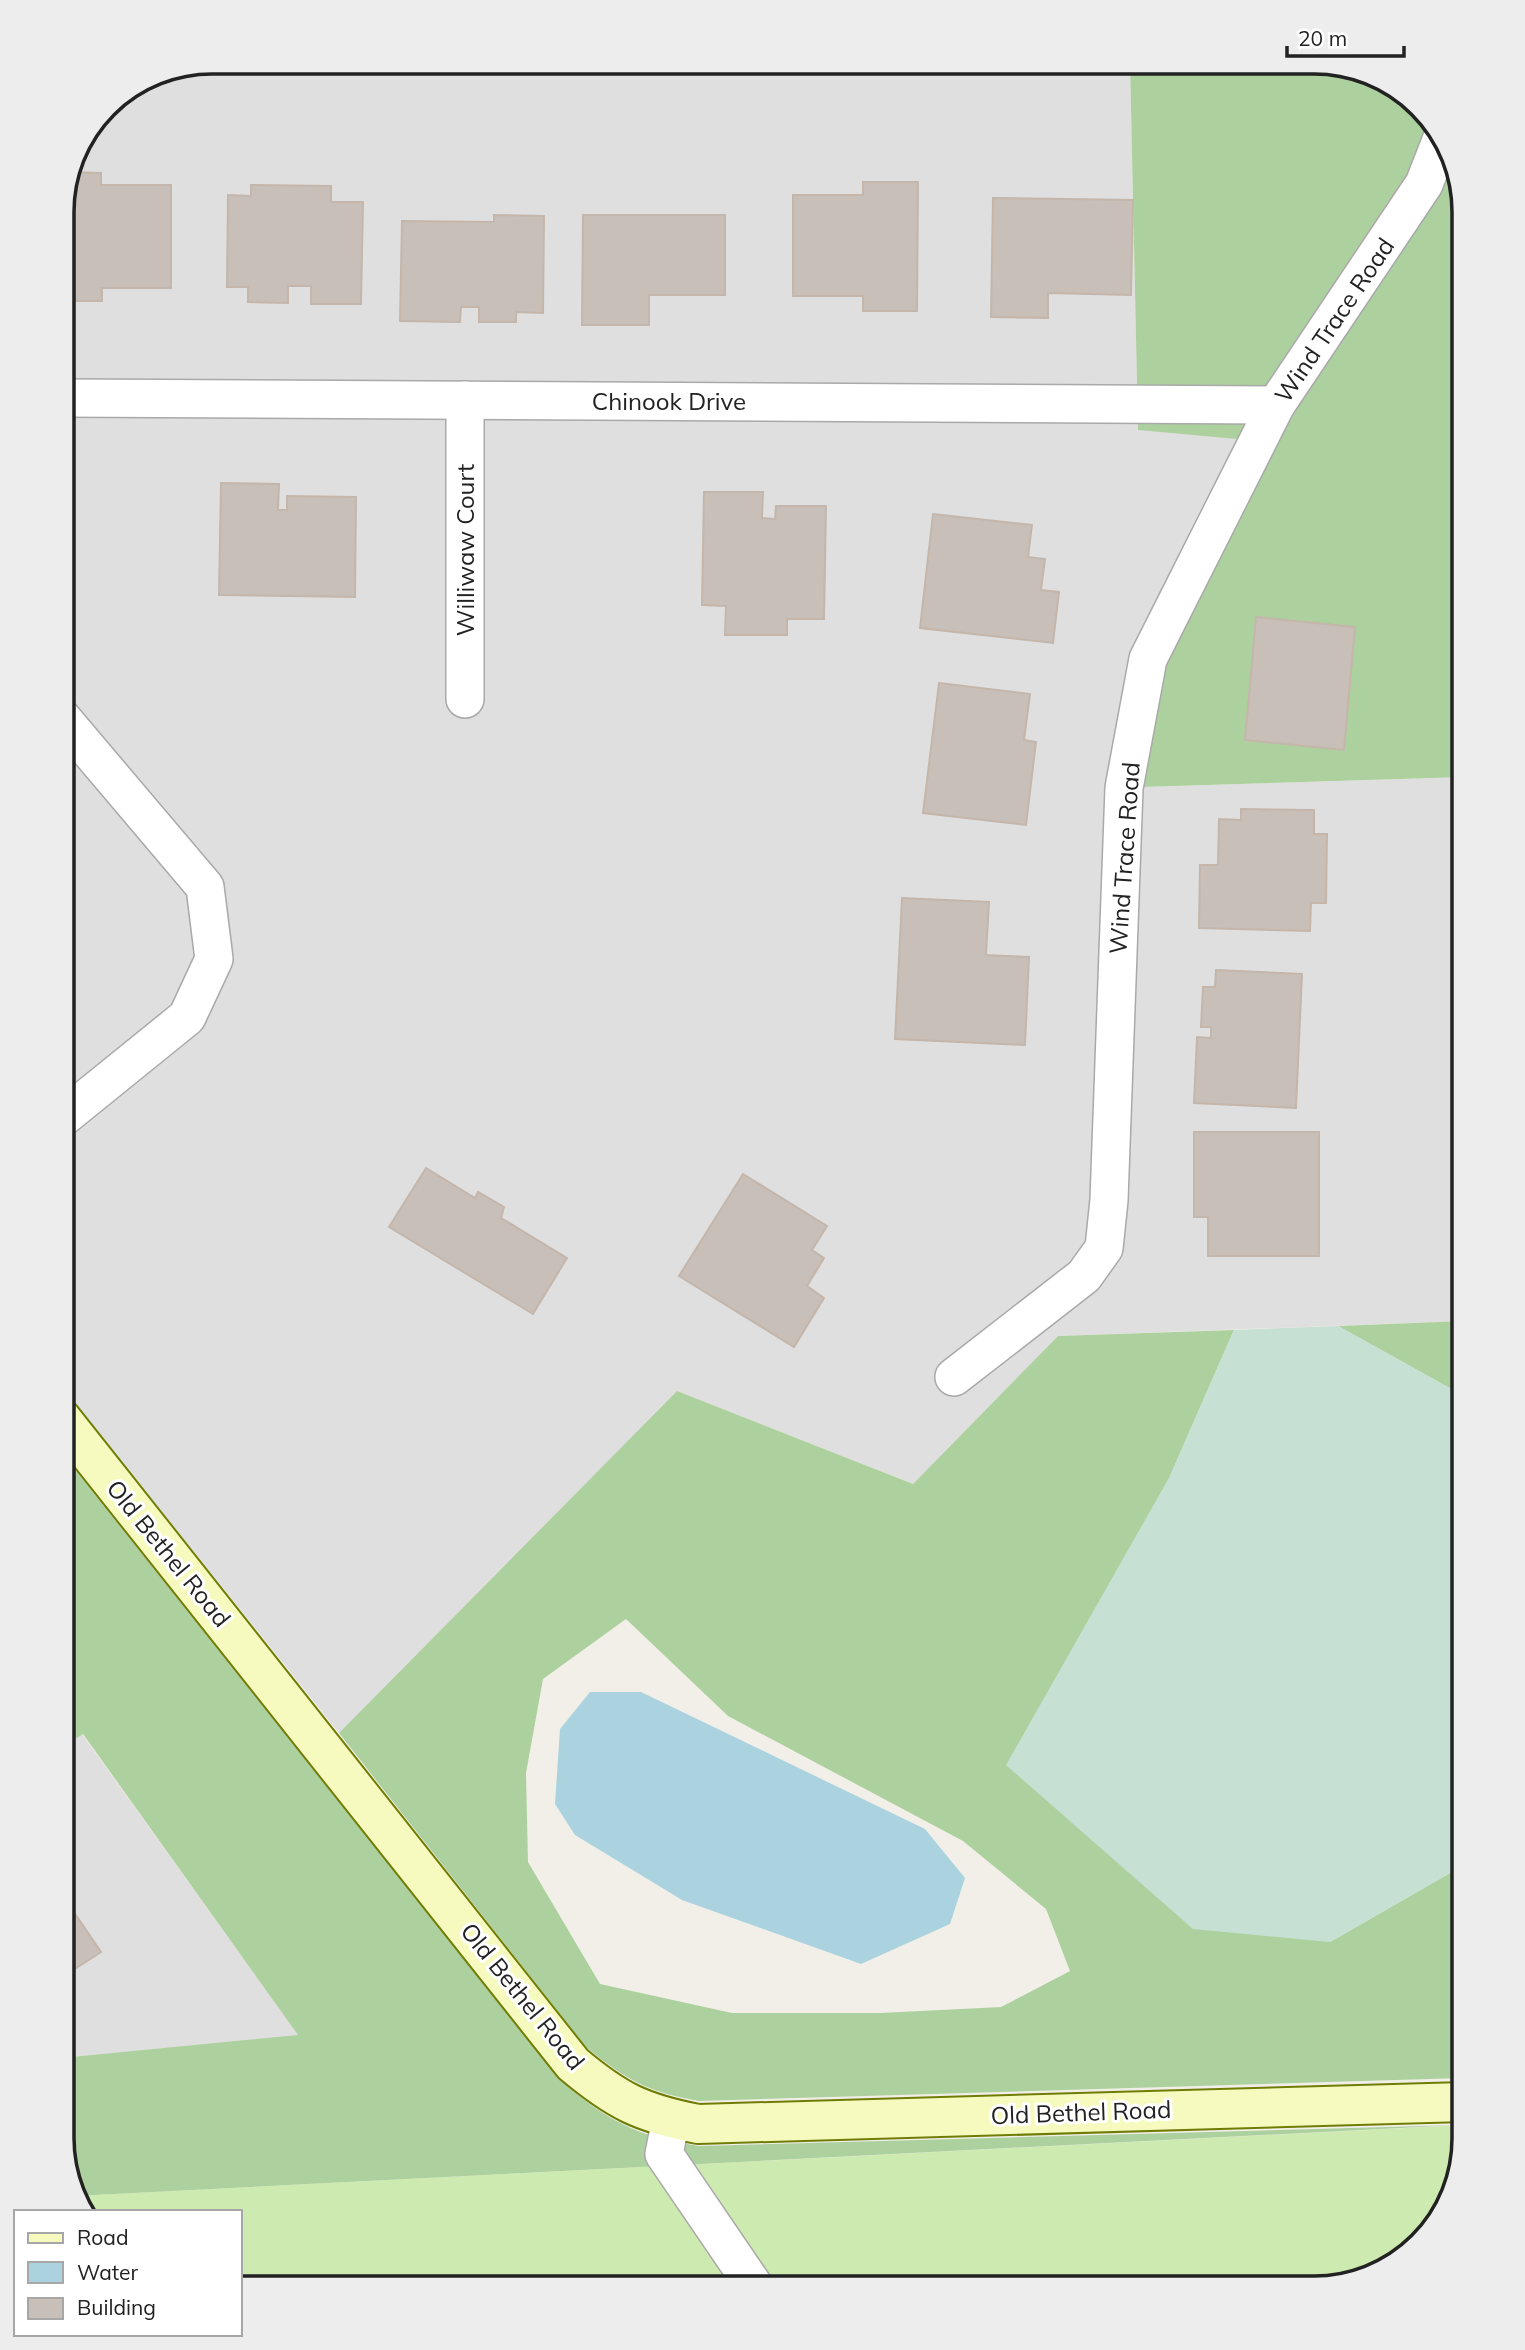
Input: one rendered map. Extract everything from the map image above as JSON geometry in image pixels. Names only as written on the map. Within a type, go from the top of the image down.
[{"type":"street","name":"Wind Trace Road","points":[[954,1377],[1084,1276],[1104,1248],[1109,1200],[1124,788],[1148,659],[1276,405],[1424,184],[1438,151]]},
{"type":"street","name":"Chinook Drive","points":[[74,398],[1276,405]]},
{"type":"street","name":"Williwaw Court","points":[[465,400],[465,699]]},
{"type":"street","points":[[74,732],[205,887],[214,959],[187,1017],[74,1108]]},
{"type":"street","name":"Old Bethel Road","points":[[74,1434],[573,2064],[609,2094],[635,2108],[698,2124],[1452,2102]]},
{"type":"street","points":[[671,2119],[664,2154],[747,2276]]},
{"type":"shaded area","points":[[1130,74],[1138,429],[1249,440],[1109,788],[1452,777],[1452,1321],[1058,1336],[913,1484],[677,1391],[339,1733],[74,1401],[74,202],[78,176],[88,150],[108,120],[142,92],[167,81],[193,75]]},
{"type":"shaded area","points":[[82,1734],[299,2036],[74,2057],[74,1739]]},
{"type":"green space","points":[[1130,74],[1341,76],[1375,88],[1405,108],[1417,120],[1437,150],[1449,184],[1452,211],[1452,777],[1108,788],[1248,440],[1138,430]]},
{"type":"green space","points":[[1452,1321],[1452,1389],[1338,1326]]},
{"type":"green space","points":[[1338,1326],[1452,1389],[1452,1872],[1330,1942],[1193,1929],[1006,1765],[1170,1476],[1234,1330]]},
{"type":"green space","points":[[1234,1330],[1170,1476],[1330,1942],[1452,1872],[1452,2078],[699,2101],[651,2089],[613,2068],[586,2047],[339,1733],[677,1391],[913,1484],[1058,1336]],"holes":[[[626,1619],[728,1716],[963,1841],[1046,1909],[1070,1971],[1001,2007],[880,2013],[732,2013],[600,1984],[528,1862],[526,1773],[543,1679]]]},
{"type":"green space","points":[[74,1468],[559,2079],[593,2106],[623,2124],[657,2137],[699,2146],[1452,2125],[86,2195],[75,2157],[74,2057],[298,2035],[83,1734],[74,1740]]},
{"type":"green space","points":[[1452,2126],[1447,2174],[1433,2208],[1423,2223],[1398,2248],[1375,2262],[1341,2274],[1314,2276],[242,2276],[242,2210],[94,2210],[86,2195]]},
{"type":"water","points":[[590,1692],[641,1692],[925,1829],[965,1878],[950,1924],[861,1964],[682,1900],[575,1835],[555,1804],[560,1729]]},
{"type":"building","points":[[79,172],[101,173],[101,185],[171,185],[171,288],[102,288],[102,301],[74,301],[74,202]]},
{"type":"building","points":[[863,182],[918,182],[917,311],[863,311],[863,296],[793,296],[793,195],[863,195]]},
{"type":"building","points":[[251,185],[331,186],[331,202],[363,202],[361,304],[311,304],[311,286],[288,286],[288,303],[248,302],[248,287],[227,287],[228,195],[251,196]]},
{"type":"building","points":[[993,198],[1133,200],[1131,295],[1048,293],[1048,318],[991,317]]},
{"type":"building","points":[[494,215],[544,216],[543,313],[516,312],[516,322],[479,322],[479,307],[461,307],[460,322],[400,321],[402,221],[494,222]]},
{"type":"building","points":[[583,215],[725,215],[725,295],[649,295],[649,325],[582,325]]},
{"type":"building","points":[[221,483],[279,484],[278,510],[287,510],[287,496],[356,497],[355,597],[219,595]]},
{"type":"building","points":[[704,492],[763,492],[762,518],[775,519],[776,506],[826,506],[824,619],[787,619],[787,635],[725,635],[726,606],[702,605]]},
{"type":"building","points":[[933,514],[1032,525],[1028,557],[1045,559],[1041,590],[1059,592],[1053,643],[920,628]]},
{"type":"building","points":[[1256,617],[1355,627],[1344,750],[1245,740]]},
{"type":"building","points":[[939,683],[1030,694],[1024,740],[1036,742],[1026,825],[923,813]]},
{"type":"building","points":[[1241,809],[1314,810],[1314,834],[1327,834],[1326,903],[1311,903],[1310,931],[1199,928],[1200,865],[1218,865],[1219,819],[1241,820]]},
{"type":"building","points":[[902,898],[989,902],[986,955],[1029,957],[1025,1045],[895,1039]]},
{"type":"building","points":[[1216,970],[1302,974],[1296,1108],[1194,1103],[1197,1037],[1211,1038],[1211,1027],[1201,1027],[1203,987],[1215,987]]},
{"type":"building","points":[[1194,1132],[1319,1132],[1319,1256],[1208,1256],[1208,1217],[1194,1217]]},
{"type":"building","points":[[426,1168],[475,1198],[478,1192],[504,1207],[501,1218],[567,1258],[533,1314],[389,1227]]},
{"type":"building","points":[[743,1174],[827,1226],[812,1250],[824,1258],[807,1286],[824,1298],[794,1347],[679,1276]]},
{"type":"building","points":[[74,1912],[101,1952],[74,1970]]}]
